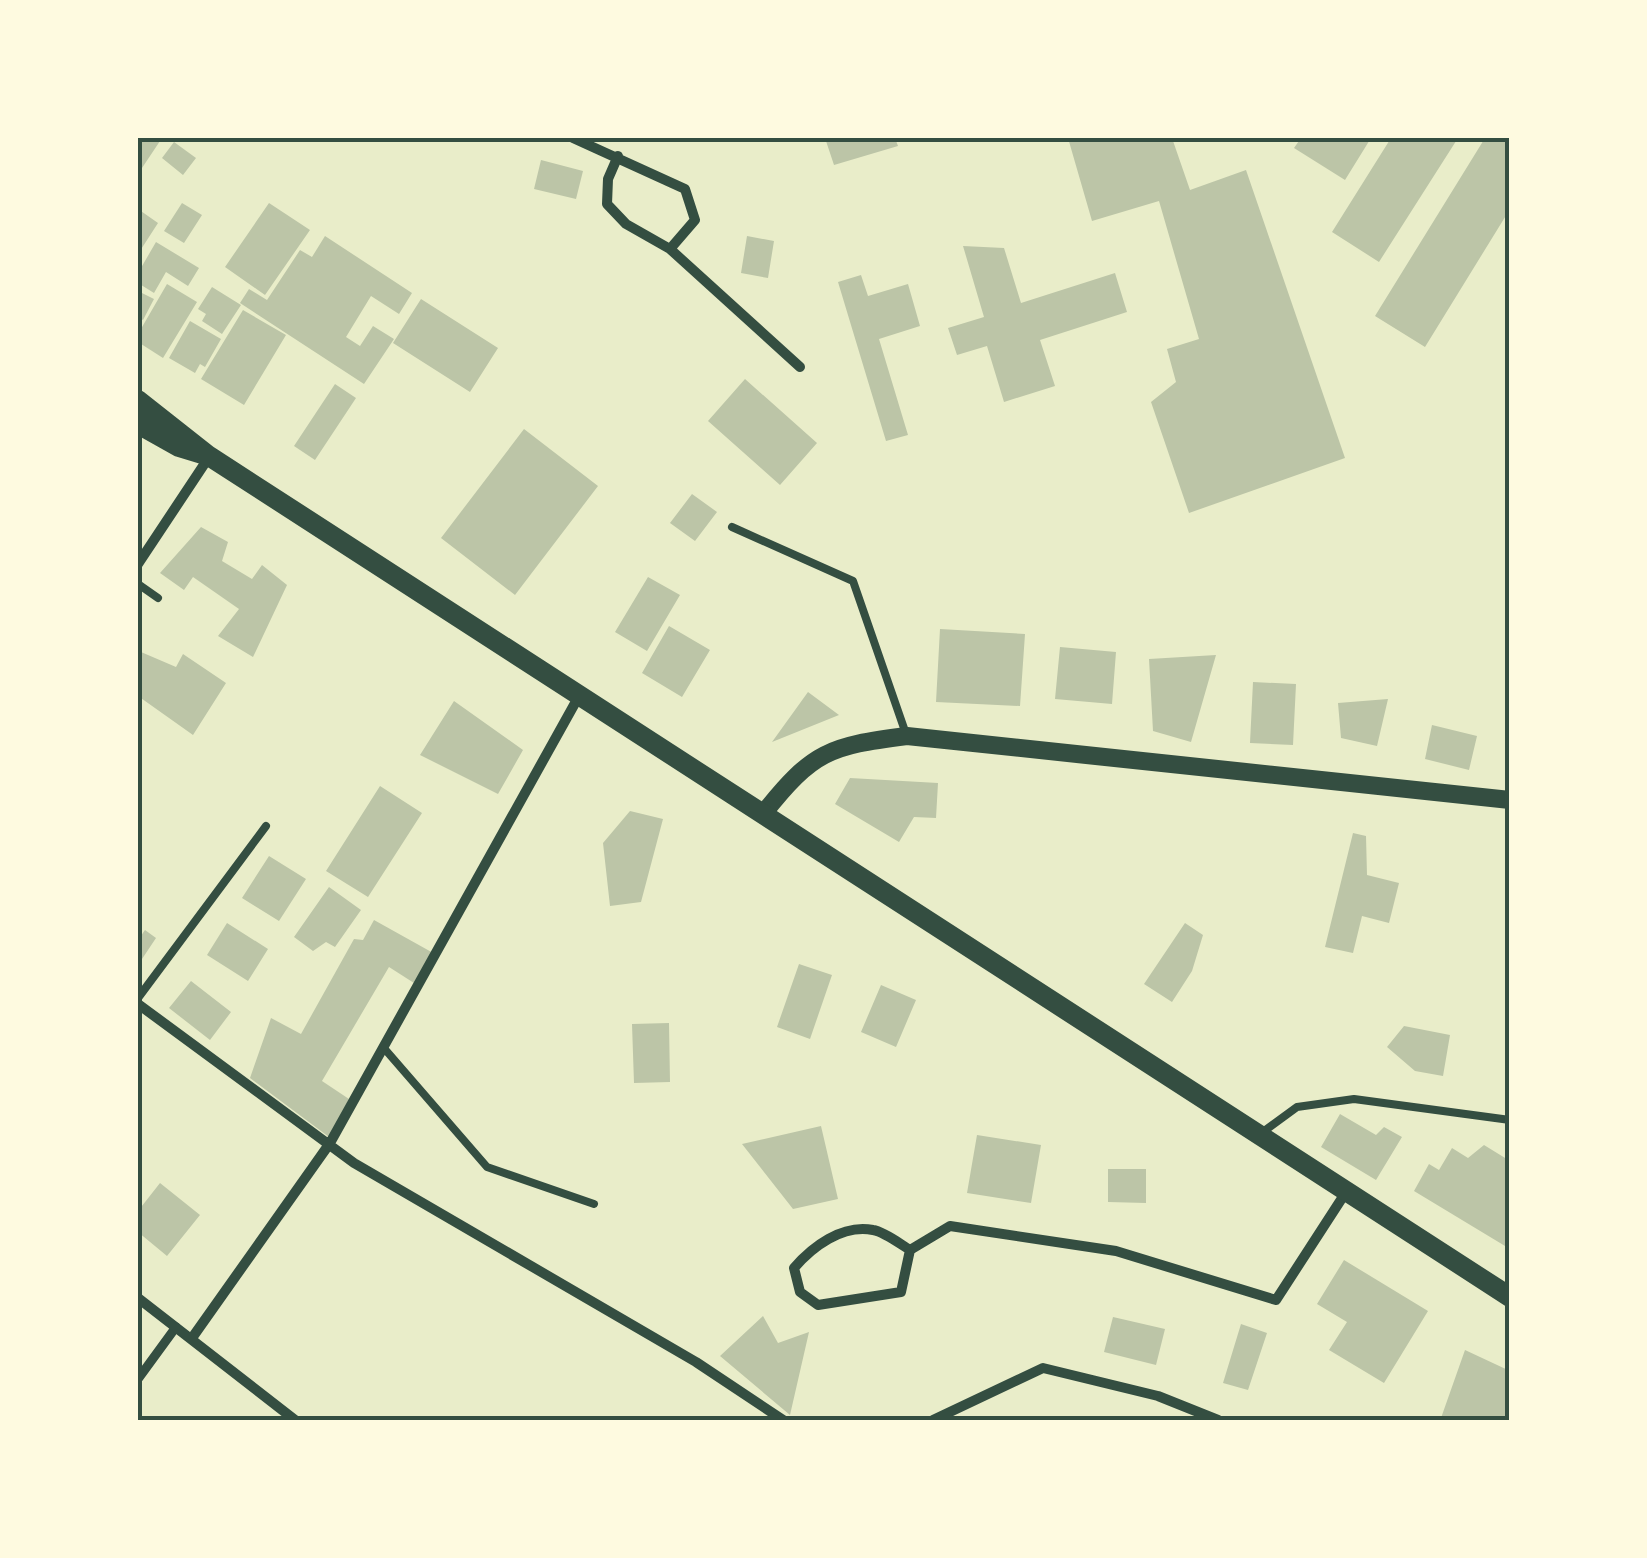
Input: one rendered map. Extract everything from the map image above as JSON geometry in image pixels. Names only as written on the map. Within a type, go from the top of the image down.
[{"type":"main road","points":[[138,400],[209,456],[1510,1297]]},
{"type":"main road","points":[[138,424],[179,447],[209,456]]},
{"type":"street","points":[[574,138],[684,189],[695,220],[670,249]]},
{"type":"street","points":[[618,156],[608,179],[607,204],[626,224],[670,249],[800,367]]},
{"type":"street","points":[[138,564],[209,456]]},
{"type":"street","points":[[192,1338],[330,1143],[579,696]]},
{"type":"street","points":[[762,814],[794,775],[841,744],[907,736],[1510,800]]},
{"type":"street","points":[[138,1001],[354,1163],[696,1362],[782,1420]]},
{"type":"street","points":[[910,1250],[874,1230],[846,1232],[814,1246],[794,1268],[800,1292],[818,1305],[901,1292],[910,1250],[950,1226],[1116,1251],[1276,1300],[1346,1192]]},
{"type":"street","points":[[138,1298],[295,1420]]},
{"type":"street","points":[[138,1379],[176,1327]]},
{"type":"street","points":[[933,1420],[1043,1368],[1158,1396],[1218,1420]]},
{"type":"lane","points":[[732,527],[853,581],[907,736]]},
{"type":"lane","points":[[138,584],[158,598]]},
{"type":"lane","points":[[138,1001],[266,826]]},
{"type":"lane","points":[[383,1047],[486,1167],[594,1204]]},
{"type":"lane","points":[[1258,1134],[1297,1107],[1354,1099],[1510,1120]]},
{"type":"building","points":[[138,138],[162,138],[138,174]]},
{"type":"building","points":[[825,138],[895,138],[898,146],[834,165]]},
{"type":"building","points":[[1068,138],[1172,138],[1190,190],[1246,170],[1345,458],[1189,513],[1151,402],[1176,382],[1167,349],[1199,339],[1159,201],[1092,221]]},
{"type":"building","points":[[1301,138],[1371,138],[1345,180],[1294,148]]},
{"type":"building","points":[[1391,138],[1458,138],[1379,262],[1332,232]]},
{"type":"building","points":[[1485,138],[1510,138],[1510,209],[1425,347],[1375,316]]},
{"type":"building","points":[[174,142],[196,158],[183,175],[162,158]]},
{"type":"building","points":[[541,160],[583,171],[576,199],[534,189]]},
{"type":"building","points":[[182,203],[202,215],[184,243],[164,231]]},
{"type":"building","points":[[269,203],[310,230],[265,295],[225,267]]},
{"type":"building","points":[[138,209],[158,223],[138,254]]},
{"type":"building","points":[[325,236],[412,293],[399,314],[371,296],[346,337],[360,346],[373,326],[394,339],[364,384],[240,303],[249,289],[267,300],[300,250],[312,257]]},
{"type":"building","points":[[747,236],[774,241],[768,278],[741,273]]},
{"type":"building","points":[[156,242],[199,268],[188,286],[166,272],[154,293],[138,283],[138,273]]},
{"type":"building","points":[[963,246],[1004,248],[1021,303],[1115,273],[1127,312],[1040,340],[1055,386],[1004,402],[987,346],[957,355],[948,328],[984,317]]},
{"type":"building","points":[[861,275],[868,296],[908,284],[920,326],[879,339],[908,435],[886,441],[838,282]]},
{"type":"building","points":[[167,284],[197,302],[163,358],[138,342],[138,334]]},
{"type":"building","points":[[212,287],[241,305],[222,334],[202,321],[206,314],[198,309]]},
{"type":"building","points":[[140,292],[154,299],[143,320],[138,317]]},
{"type":"building","points":[[421,299],[498,348],[470,392],[393,343]]},
{"type":"building","points":[[243,310],[286,335],[244,405],[201,379]]},
{"type":"building","points":[[190,321],[221,339],[205,367],[200,364],[195,373],[169,358]]},
{"type":"building","points":[[745,379],[817,443],[780,485],[708,421]]},
{"type":"building","points":[[335,384],[356,398],[315,460],[294,446]]},
{"type":"building","points":[[524,429],[598,486],[515,595],[441,538]]},
{"type":"building","points":[[692,494],[717,512],[695,541],[670,523]]},
{"type":"building","points":[[201,527],[228,542],[222,561],[252,579],[262,565],[287,585],[253,657],[218,636],[239,609],[193,577],[184,590],[160,573]]},
{"type":"building","points":[[648,577],[680,595],[647,651],[615,632]]},
{"type":"building","points":[[669,626],[710,650],[682,697],[642,673]]},
{"type":"building","points":[[940,629],[1025,634],[1020,706],[936,702]]},
{"type":"building","points":[[1060,647],[1116,652],[1112,704],[1055,699]]},
{"type":"building","points":[[141,652],[176,667],[183,654],[226,683],[193,735],[138,696]]},
{"type":"building","points":[[1216,655],[1191,742],[1153,731],[1149,659]]},
{"type":"building","points":[[1253,682],[1296,684],[1293,745],[1250,743]]},
{"type":"building","points":[[808,692],[839,715],[772,742]]},
{"type":"building","points":[[1388,699],[1377,746],[1341,738],[1338,703]]},
{"type":"building","points":[[454,701],[523,750],[498,794],[420,755]]},
{"type":"building","points":[[1432,725],[1477,736],[1469,770],[1425,759]]},
{"type":"building","points":[[850,778],[938,783],[936,818],[914,817],[899,842],[835,804]]},
{"type":"building","points":[[380,786],[422,813],[368,897],[326,871]]},
{"type":"building","points":[[630,811],[663,819],[641,902],[610,906],[603,843]]},
{"type":"building","points":[[1353,833],[1366,836],[1367,875],[1399,883],[1389,923],[1362,916],[1353,953],[1325,947]]},
{"type":"building","points":[[269,856],[306,879],[279,921],[242,898]]},
{"type":"building","points":[[329,887],[361,910],[335,947],[326,942],[313,951],[294,937]]},
{"type":"building","points":[[374,920],[435,954],[414,983],[389,967],[322,1081],[349,1099],[329,1137],[250,1078],[271,1018],[301,1034],[354,939],[363,940]]},
{"type":"building","points":[[227,923],[268,949],[248,981],[207,955]]},
{"type":"building","points":[[1185,923],[1203,935],[1192,971],[1172,1002],[1144,984]]},
{"type":"building","points":[[145,930],[156,938],[138,965],[138,940]]},
{"type":"building","points":[[799,964],[832,975],[810,1039],[777,1027]]},
{"type":"building","points":[[191,981],[231,1012],[210,1040],[169,1008]]},
{"type":"building","points":[[881,985],[916,1000],[896,1047],[861,1032]]},
{"type":"building","points":[[669,1023],[670,1082],[634,1083],[632,1024]]},
{"type":"building","points":[[1404,1026],[1450,1035],[1443,1076],[1415,1071],[1387,1047]]},
{"type":"building","points":[[1340,1114],[1376,1135],[1384,1127],[1402,1137],[1376,1180],[1321,1147]]},
{"type":"building","points":[[821,1126],[838,1199],[793,1209],[742,1144]]},
{"type":"building","points":[[977,1135],[1041,1145],[1031,1203],[967,1193]]},
{"type":"building","points":[[1484,1145],[1510,1161],[1510,1249],[1414,1191],[1429,1164],[1439,1170],[1452,1148],[1468,1158]]},
{"type":"building","points":[[1108,1169],[1146,1169],[1146,1203],[1108,1202]]},
{"type":"building","points":[[160,1183],[200,1215],[167,1256],[138,1232],[138,1211]]},
{"type":"building","points":[[1344,1260],[1428,1311],[1384,1383],[1329,1350],[1347,1322],[1317,1304]]},
{"type":"building","points":[[763,1316],[778,1343],[809,1332],[790,1415],[720,1356]]},
{"type":"building","points":[[1113,1317],[1165,1329],[1156,1365],[1104,1352]]},
{"type":"building","points":[[1241,1324],[1267,1333],[1248,1390],[1223,1383]]},
{"type":"building","points":[[1465,1350],[1510,1371],[1510,1420],[1441,1418]]}]
